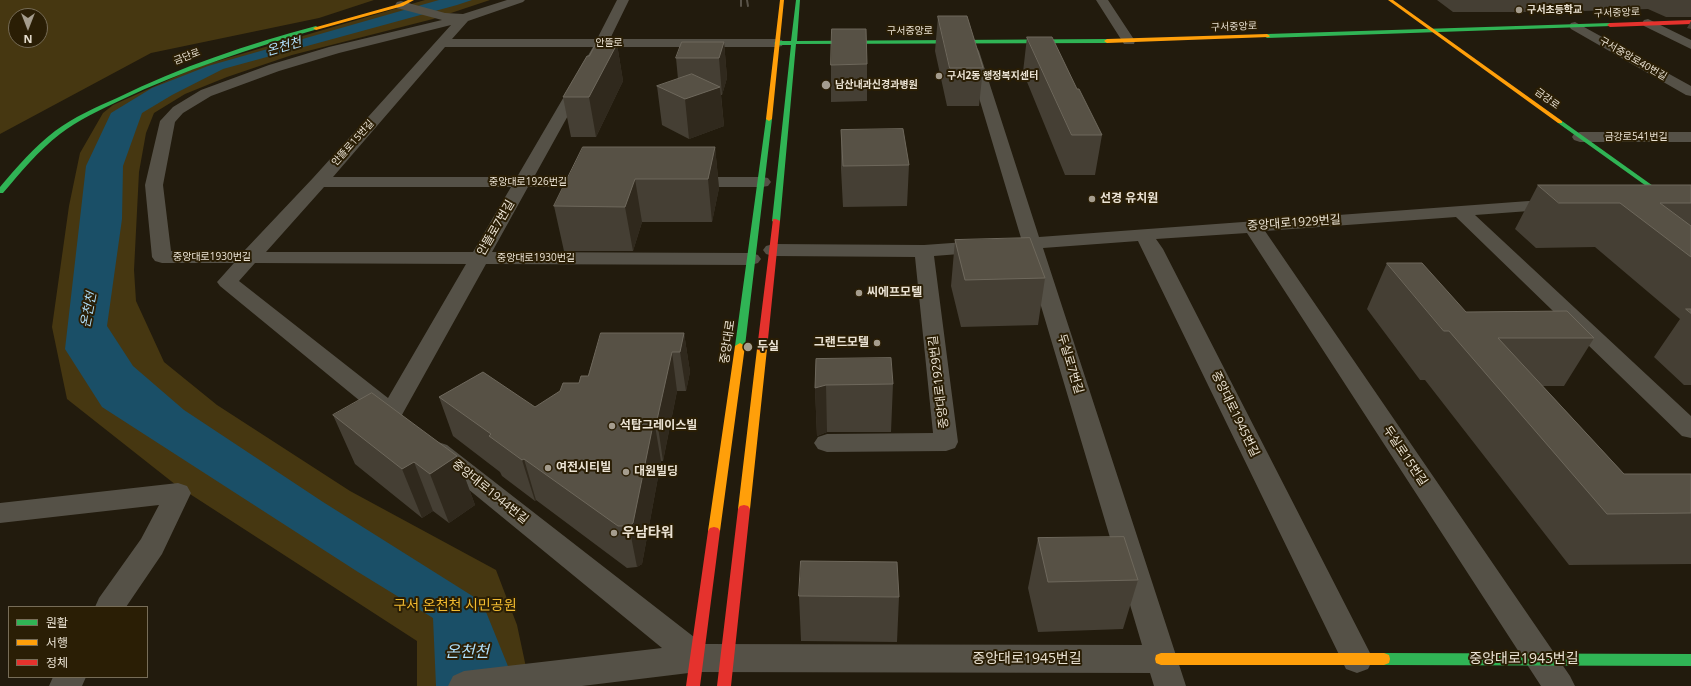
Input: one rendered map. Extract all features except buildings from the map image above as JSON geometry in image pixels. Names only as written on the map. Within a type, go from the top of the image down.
[{"type":"street","name":"중앙대로1930번길","points":[[519,0],[464,18],[334,50],[274,68],[206,93],[178,110],[168,121],[154,185],[162,257],[751,259]]},
{"type":"street","name":"안뜰로7번길","points":[[408,426],[479,258],[602,43],[623,0]]},
{"type":"street","name":"중앙대로","points":[[695,672],[762,182],[782,0]]},
{"type":"street","points":[[725,672],[773,250],[798,0]]},
{"type":"street","points":[[1102,0],[1129,41]]},
{"type":"street","name":"금강로","points":[[1390,0],[1691,216]]},
{"type":"street","points":[[408,4],[445,18],[464,18]]},
{"type":"street","name":"금단로","points":[[0,190],[47,140],[70,125],[122,96],[204,62],[283,38],[408,4]]},
{"type":"street","name":"안뜰로15번길","points":[[227,282],[464,18]]},
{"type":"street","name":"구서중앙로","points":[[777,43],[1129,41],[1691,22]]},
{"type":"street","points":[[1648,23],[1691,45]]},
{"type":"street","name":"구서중앙로40번길","points":[[1574,26],[1691,92]]},
{"type":"street","name":"두실로7번길","points":[[970,42],[1165,673]]},
{"type":"street","name":"안뜰로","points":[[442,43],[777,43]]},
{"type":"street","name":"금강로541번길","points":[[1580,137],[1691,137]]},
{"type":"street","name":"중앙대로1926번길","points":[[318,182],[608,182]]},
{"type":"street","points":[[670,182],[762,182]]},
{"type":"street","points":[[1640,198],[1664,196]]},
{"type":"street","name":"중앙대로1929번길","points":[[773,250],[924,251],[1570,203]]},
{"type":"street","points":[[1460,211],[1691,430]]},
{"type":"street","name":"두실로15번길","points":[[1252,226],[1559,686]]},
{"type":"street","name":"중앙대로1945번길","points":[[1144,234],[1153,249],[1357,660]]},
{"type":"street","name":"중앙대로1929번길","points":[[827,443],[946,442],[924,251]]},
{"type":"street","name":"중앙대로1944번길","points":[[227,282],[408,426],[695,672]]},
{"type":"street","points":[[0,513],[178,493],[152,546],[111,606]]},
{"type":"street","name":"중앙대로1945번길","points":[[464,686],[518,679],[695,672],[1165,673],[1357,660],[1691,660]]},
{"type":"green space","points":[[0,0],[374,0],[319,18],[151,53],[0,134]]},
{"type":"green space","name":"구서 온천천 시민공원","points":[[425,0],[490,0],[433,19],[292,55],[227,77],[185,94],[154,113],[146,133],[139,172],[134,270],[136,301],[164,362],[217,405],[350,491],[496,570],[517,625],[530,686],[417,686],[417,641],[176,485],[67,399],[52,327],[69,206],[80,153],[103,113],[113,105],[197,67]]},
{"type":"water","name":"온천천","points":[[439,0],[472,0],[223,69],[172,95],[142,113],[123,166],[122,219],[107,326],[133,366],[184,410],[323,502],[482,602],[516,686],[436,686],[433,618],[358,572],[102,407],[65,349],[86,166],[111,113],[152,88],[208,66]]},
{"type":"railway","points":[[741,0],[741,6]]},
{"type":"railway","points":[[747,0],[748,6]]},
{"type":"traffic: fast","points":[[776,221],[798,0]]},
{"type":"traffic: fast","points":[[1267,36],[1610,25]]},
{"type":"traffic: fast","points":[[0,191],[25,162],[45,142],[59,131],[94,111],[158,81],[210,61],[316,28]]},
{"type":"traffic: fast","points":[[777,43],[1107,41]]},
{"type":"traffic: fast","points":[[740,346],[769,119]]},
{"type":"traffic: fast","points":[[1560,122],[1691,216]]},
{"type":"traffic: fast","points":[[1384,659],[1691,660]]},
{"type":"traffic: slow","points":[[316,28],[401,5],[412,0]]},
{"type":"traffic: slow","points":[[769,119],[782,0]]},
{"type":"traffic: slow","points":[[1390,0],[1560,122]]},
{"type":"traffic: slow","points":[[1107,41],[1267,36]]},
{"type":"traffic: slow","points":[[714,531],[740,346]]},
{"type":"traffic: slow","points":[[744,509],[762,349]]},
{"type":"traffic: slow","points":[[1161,659],[1384,659]]},
{"type":"traffic: jam","points":[[1610,25],[1691,22]]},
{"type":"traffic: jam","points":[[762,349],[776,221]]},
{"type":"traffic: jam","points":[[724,686],[744,509]]},
{"type":"traffic: jam","points":[[693,686],[714,531]]},
{"type":"place","name":"구서초등학교","points":[[1519,10]]},
{"type":"place","name":"구서2동 행정복지센터","points":[[939,76]]},
{"type":"place","name":"남산내과신경과병원","points":[[826,85]]},
{"type":"place","name":"선경 유치원","points":[[1092,199]]},
{"type":"place","name":"씨에프모텔","points":[[859,293]]},
{"type":"place","name":"그랜드모텔","points":[[877,343]]},
{"type":"place","name":"두실","points":[[748,347]]},
{"type":"place","name":"석탑그레이스빌","points":[[612,426]]},
{"type":"place","name":"여전시티빌","points":[[548,468]]},
{"type":"place","name":"대원빌딩","points":[[626,472]]},
{"type":"place","name":"우남타워","points":[[614,533]]}]
